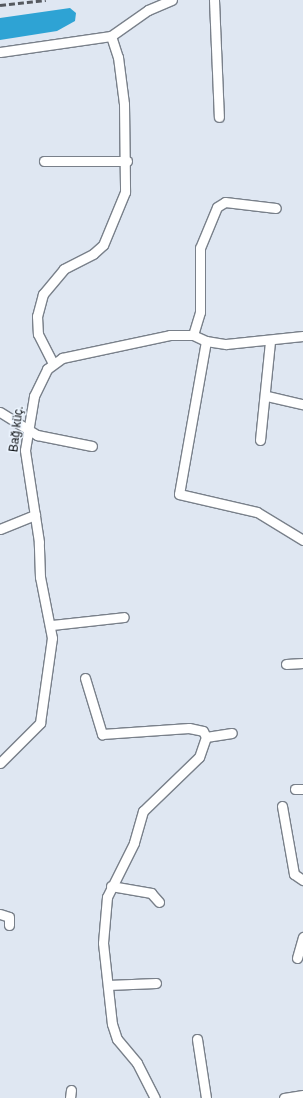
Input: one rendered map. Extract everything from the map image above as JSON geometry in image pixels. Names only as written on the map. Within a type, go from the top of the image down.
[{"type":"street","points":[[0,52],[111,36],[148,10],[172,0]]},
{"type":"street","points":[[214,0],[219,117]]},
{"type":"street","points":[[111,36],[118,58],[127,161],[122,207],[108,238],[93,254],[58,274],[42,298],[38,334],[52,362],[170,335],[193,335],[206,341],[270,342],[303,336]]},
{"type":"street","points":[[44,161],[127,161]]},
{"type":"street","points":[[193,335],[200,312],[200,248],[217,207],[225,202],[276,208]]},
{"type":"street","points":[[206,341],[179,494],[257,512],[303,540]]},
{"type":"street","points":[[260,440],[267,396],[270,342]]},
{"type":"street","name":"Bağ küç.","points":[[0,763],[40,723],[52,625],[42,593],[35,515],[26,468],[27,430],[40,379],[52,362]]},
{"type":"street","points":[[267,396],[303,404]]},
{"type":"street","points":[[0,412],[37,436],[92,446]]},
{"type":"street","points":[[0,529],[35,515]]},
{"type":"street","points":[[52,625],[124,617]]},
{"type":"street","points":[[286,664],[303,663]]},
{"type":"street","points":[[84,678],[102,734],[189,728],[203,731],[206,737],[199,757],[143,811],[134,843],[111,886],[103,943],[117,1039],[138,1064],[155,1098]]},
{"type":"street","points":[[206,737],[232,733]]},
{"type":"street","points":[[282,806],[294,874],[303,880]]},
{"type":"street","points":[[111,886],[150,893],[159,902]]},
{"type":"street","points":[[0,914],[9,917],[9,925]]},
{"type":"street","points":[[297,958],[303,937]]},
{"type":"street","points":[[108,985],[156,983]]},
{"type":"street","points":[[197,1039],[206,1098]]},
{"type":"street","points":[[284,1098],[303,1096]]},
{"type":"water","points":[[70,8],[76,13],[75,21],[57,31],[0,40],[0,18]]},
{"type":"railway","points":[[0,5],[46,0]]}]
